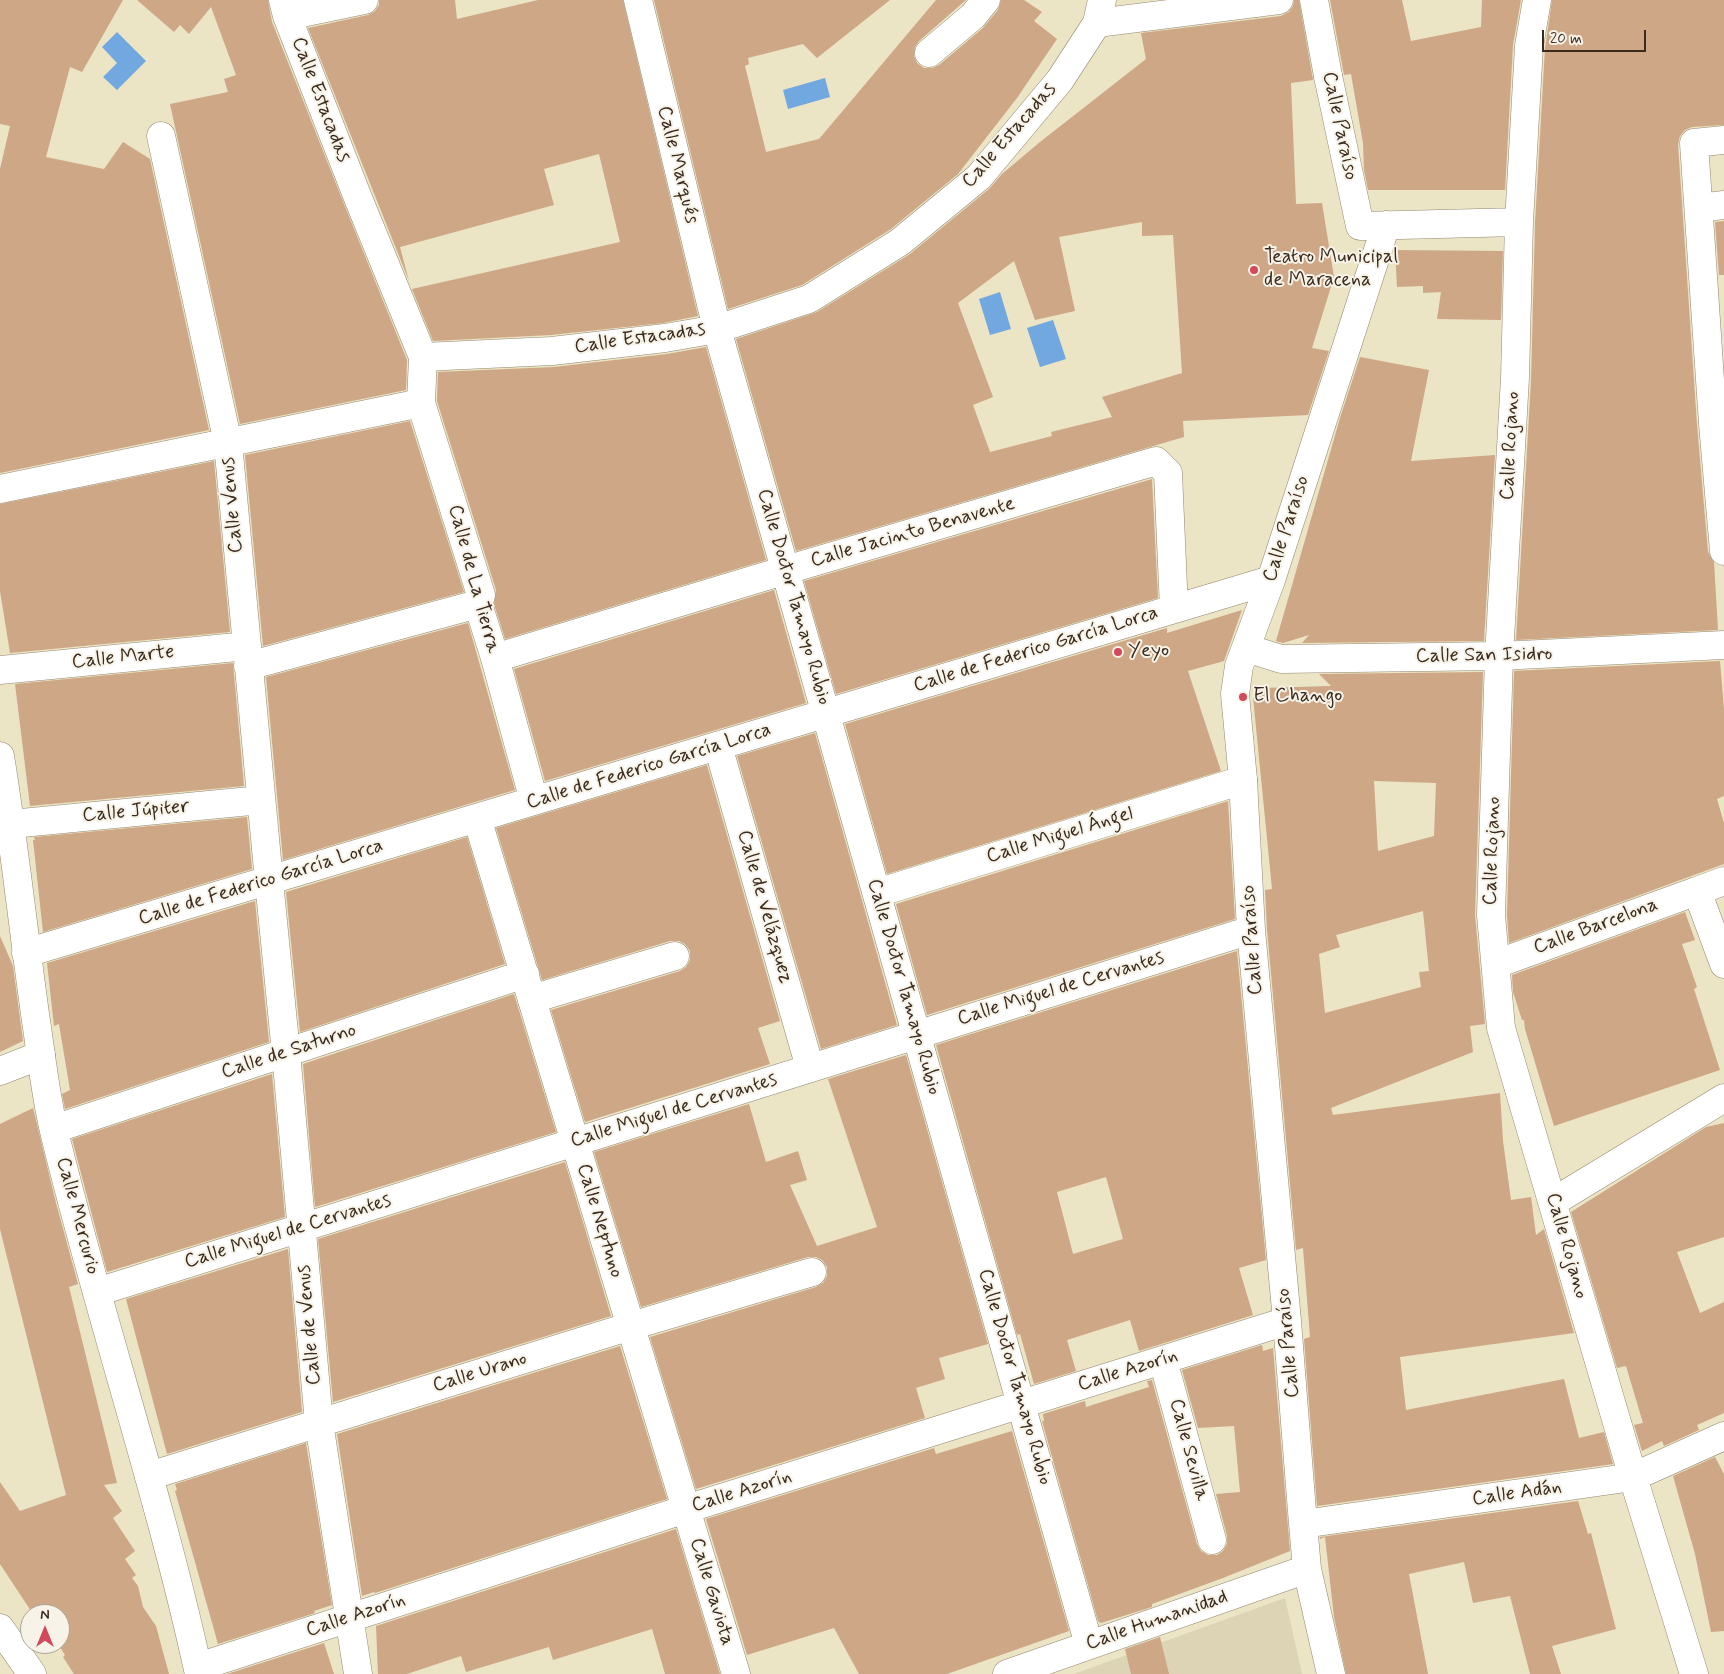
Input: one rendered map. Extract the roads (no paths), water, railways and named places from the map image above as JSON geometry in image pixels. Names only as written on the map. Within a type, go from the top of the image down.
[{"type":"street","points":[[285,8],[364,0]]},
{"type":"street","name":"Calle Marqués","points":[[638,0],[717,329]]},
{"type":"street","points":[[929,53],[973,16],[986,0]]},
{"type":"street","name":"Calle Paraíso","points":[[1314,0],[1360,226],[1519,222]]},
{"type":"street","name":"Calle Rojano","points":[[1537,0],[1530,46],[1519,222],[1515,378],[1499,656],[1491,915],[1501,1028],[1633,1477],[1694,1674]]},
{"type":"street","points":[[1099,12],[1267,2]]},
{"type":"street","name":"Calle Estacadas","points":[[285,8],[358,198],[423,357],[552,351],[666,338],[717,329],[809,298],[900,242],[979,177],[1060,80],[1099,12]]},
{"type":"street","name":"Calle Venus","points":[[161,136],[228,443],[268,881]]},
{"type":"street","points":[[1724,140],[1694,143],[1711,207],[1724,550]]},
{"type":"street","name":"Calle Paraíso","points":[[1331,1674],[1307,1568],[1287,1321],[1251,930],[1243,780],[1235,694],[1240,666],[1271,580],[1386,225]]},
{"type":"street","name":"Calle Doctor Tamayo Rubio","points":[[717,329],[1089,1645]]},
{"type":"street","name":"Calle de La Tierra","points":[[423,357],[421,403],[481,594],[478,604],[495,658],[534,801]]},
{"type":"street","points":[[0,489],[421,403]]},
{"type":"street","name":"Calle Jacinto Benavente","points":[[495,658],[786,570],[1156,462],[1168,473],[1174,609]]},
{"type":"street","name":"Calle de Federico García Lorca","points":[[26,953],[1271,580]]},
{"type":"street","name":"Calle Marte","points":[[0,670],[247,656],[478,604]]},
{"type":"street","name":"Calle San Isidro","points":[[1246,648],[1281,659],[1499,656],[1724,645]]},
{"type":"street","name":"Calle de Velázquez","points":[[718,746],[810,1068]]},
{"type":"street","name":"Calle Mercurio","points":[[0,756],[6,816],[41,1055],[54,1129],[97,1292],[149,1476],[199,1671]]},
{"type":"street","name":"Calle Miguel Ángel","points":[[877,893],[1243,780]]},
{"type":"street","name":"Calle Júpiter","points":[[6,816],[261,800]]},
{"type":"street","name":"Calle Neptuno","points":[[477,818],[686,1510]]},
{"type":"street","name":"Calle Barcelona","points":[[1496,964],[1724,880]]},
{"type":"street","name":"Calle de Venus","points":[[268,881],[320,1423],[358,1674]]},
{"type":"street","points":[[1697,890],[1724,964]]},
{"type":"street","name":"Calle Miguel de Cervantes","points":[[97,1292],[1251,930]]},
{"type":"street","name":"Calle de Saturno","points":[[54,1129],[286,1053],[528,987],[675,956]]},
{"type":"street","points":[[0,1071],[41,1055]]},
{"type":"street","points":[[1553,1202],[1724,1098]]},
{"type":"street","name":"Calle Urano","points":[[149,1476],[631,1326],[812,1272]]},
{"type":"street","name":"Calle Azorín","points":[[199,1671],[351,1618],[686,1510],[1287,1321]]},
{"type":"street","name":"Calle Sevilla","points":[[1163,1360],[1212,1540]]},
{"type":"street","name":"Calle Adán","points":[[1303,1524],[1633,1477],[1723,1440]]},
{"type":"street","name":"Calle Gaviota","points":[[686,1510],[736,1674]]},
{"type":"street","name":"Calle Humanidad","points":[[1007,1674],[1307,1568]]},
{"type":"street","points":[[0,1628],[32,1674]]},
{"type":"water","points":[[117,32],[146,61],[117,90],[103,77],[117,63],[102,47]]},
{"type":"water","points":[[825,78],[830,97],[788,109],[783,90]]},
{"type":"water","points":[[1000,292],[1011,329],[990,335],[979,299]]},
{"type":"water","points":[[1053,320],[1066,359],[1040,367],[1027,328]]},
{"type":"place","name":"Teatro Municipal de Maracena","points":[[1254,270]]},
{"type":"place","name":"Yeyo","points":[[1118,652]]},
{"type":"place","name":"El Chango","points":[[1243,697]]}]
